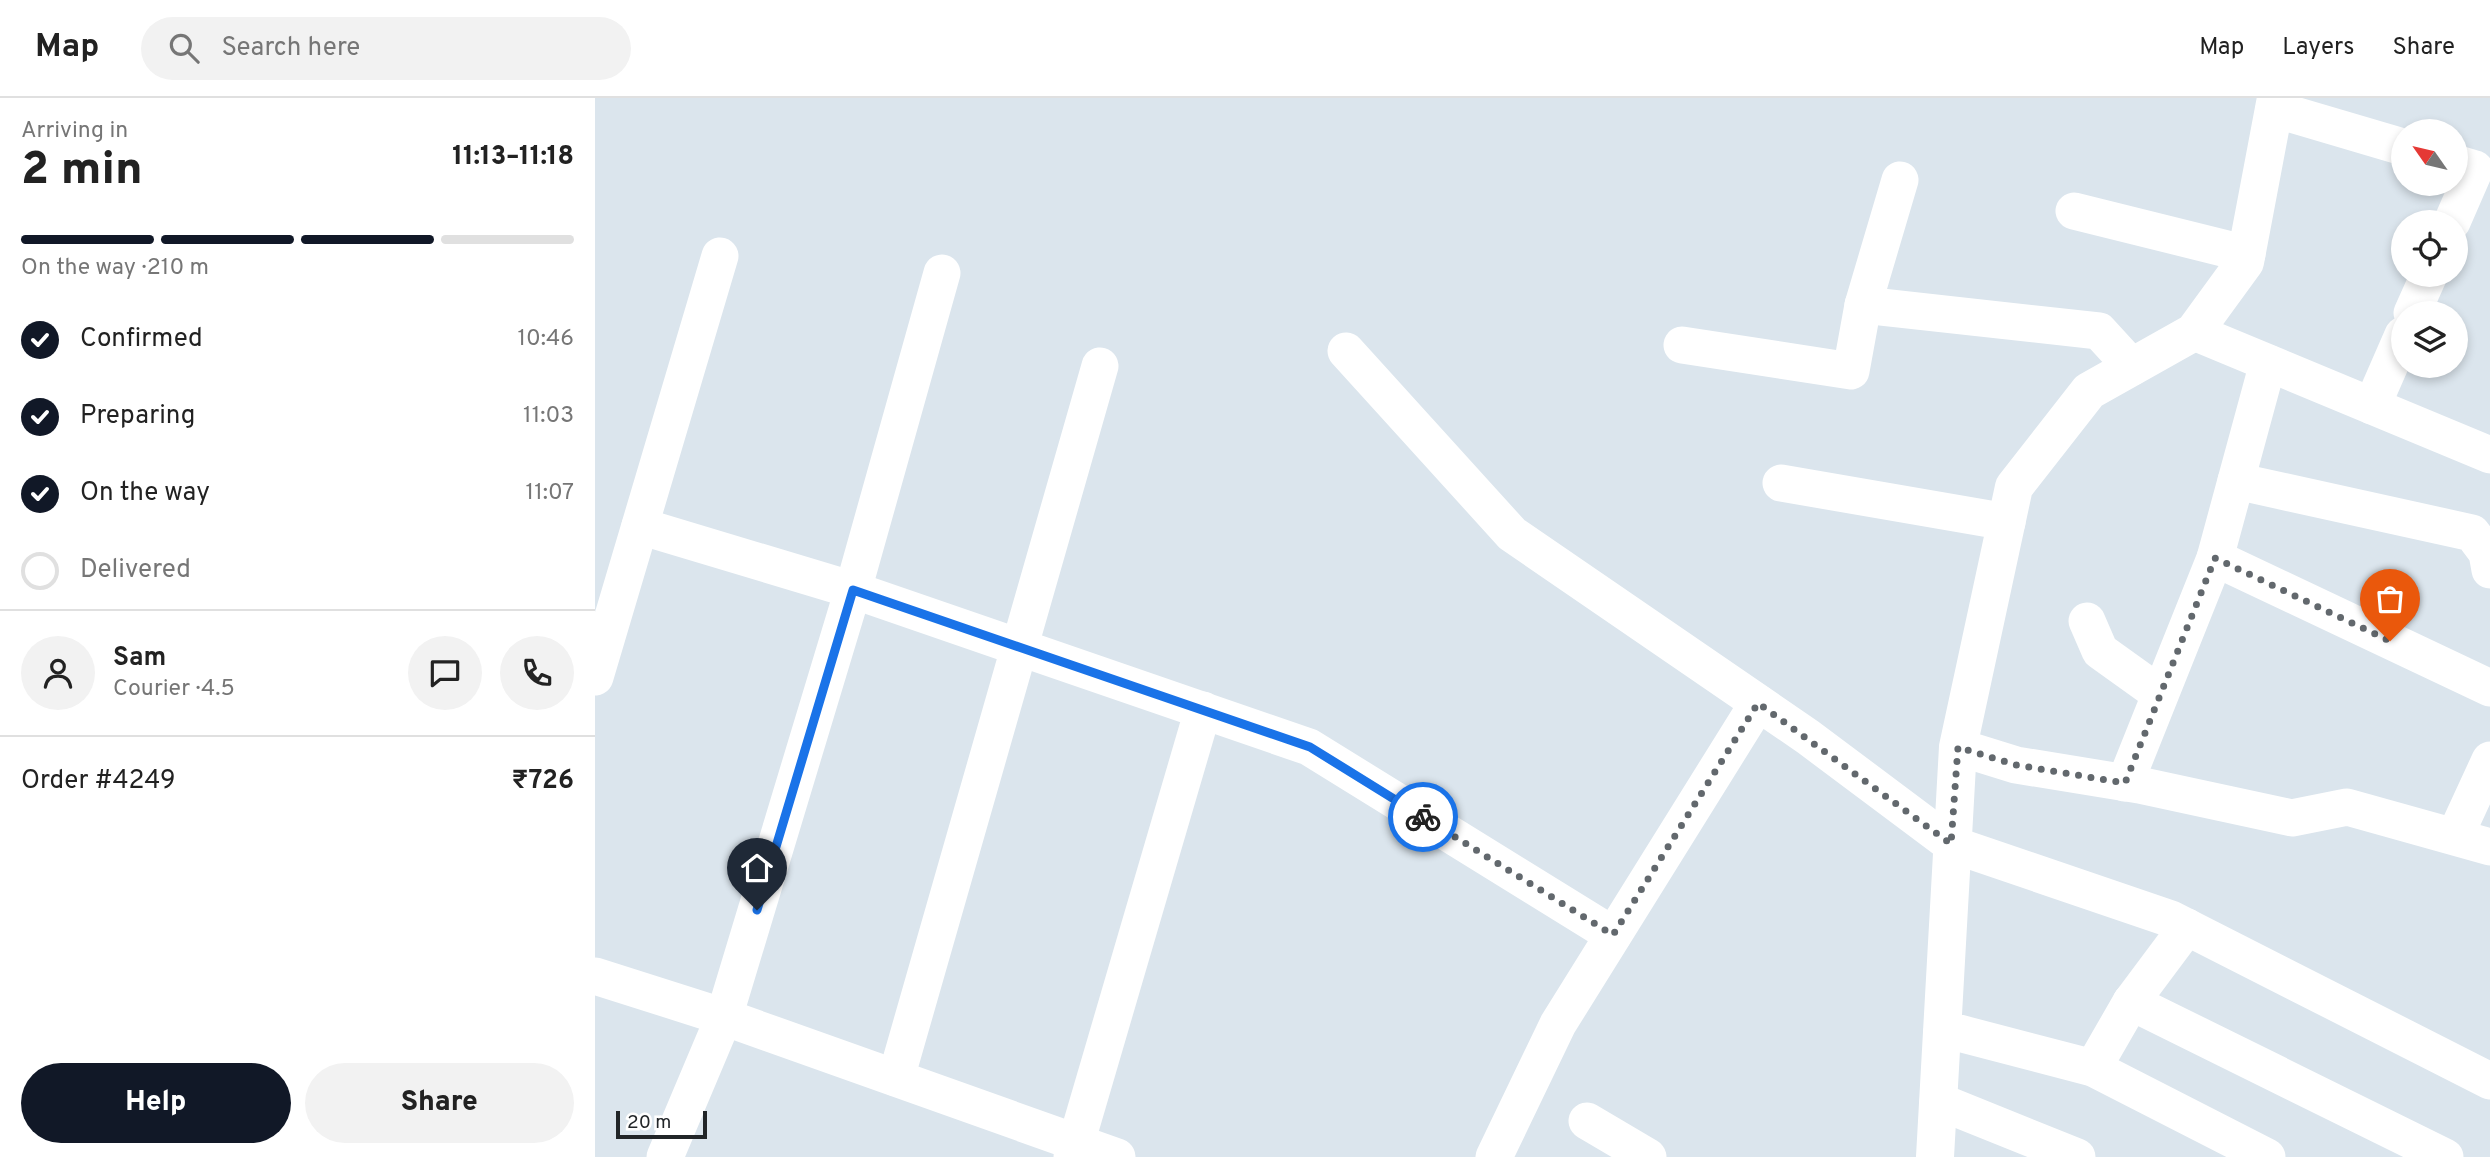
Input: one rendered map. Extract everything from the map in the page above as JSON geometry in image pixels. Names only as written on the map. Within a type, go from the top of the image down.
[{"type":"main road","points":[[1935,1157],[1958,747],[2014,486],[2089,391],[2194,332],[2245,262],[2275,103]]},
{"type":"street","points":[[2275,103],[2391,143]]},
{"type":"street","points":[[2468,167],[2475,169],[2468,185]]},
{"type":"street","points":[[1682,345],[1851,371],[1863,305],[1900,180]]},
{"type":"street","points":[[2074,211],[2247,254]]},
{"type":"street","points":[[595,677],[720,256]]},
{"type":"street","points":[[665,1157],[725,1017],[853,590],[942,273]]},
{"type":"street","points":[[1863,305],[2099,331],[2131,367]]},
{"type":"street","points":[[2194,332],[2490,455]]},
{"type":"street","points":[[1346,351],[1512,534],[1758,703],[1951,844],[2171,919],[2490,1081]]},
{"type":"street","points":[[2372,406],[2391,362]]},
{"type":"street","points":[[2125,783],[2215,558],[2268,363]]},
{"type":"street","points":[[896,1078],[1022,648],[1100,366]]},
{"type":"street","points":[[2236,481],[2472,534],[2487,553],[2490,570]]},
{"type":"street","points":[[1781,484],[2007,522]]},
{"type":"street","points":[[640,526],[853,590],[1310,747],[1613,935]]},
{"type":"street","points":[[2215,558],[2490,688]]},
{"type":"street","points":[[2087,621],[2100,651],[2160,694]]},
{"type":"street","points":[[1494,1157],[1558,1024],[1758,703]]},
{"type":"street","points":[[1075,1150],[1203,710]]},
{"type":"street","points":[[1958,747],[2016,765],[2125,783],[2292,818],[2347,807],[2490,848]]},
{"type":"street","points":[[2455,836],[2490,760]]},
{"type":"street","points":[[2093,1068],[2131,1002],[2187,927]]},
{"type":"street","points":[[595,976],[725,1017],[896,1078],[1075,1150],[1118,1157]]},
{"type":"street","points":[[2131,1002],[2445,1157]]},
{"type":"street","points":[[1942,1031],[1959,1032],[2093,1068],[2267,1157]]},
{"type":"street","points":[[1938,1101],[2077,1157]]},
{"type":"street","points":[[1587,1121],[1648,1157]]},
{"type":"way so far","points":[[1423,817],[1613,935],[1758,703],[1951,844],[1958,747],[2016,765],[2125,783],[2215,558],[2390,641]]},
{"type":"route","points":[[757,910],[853,590],[1310,747],[1423,817]]}]
